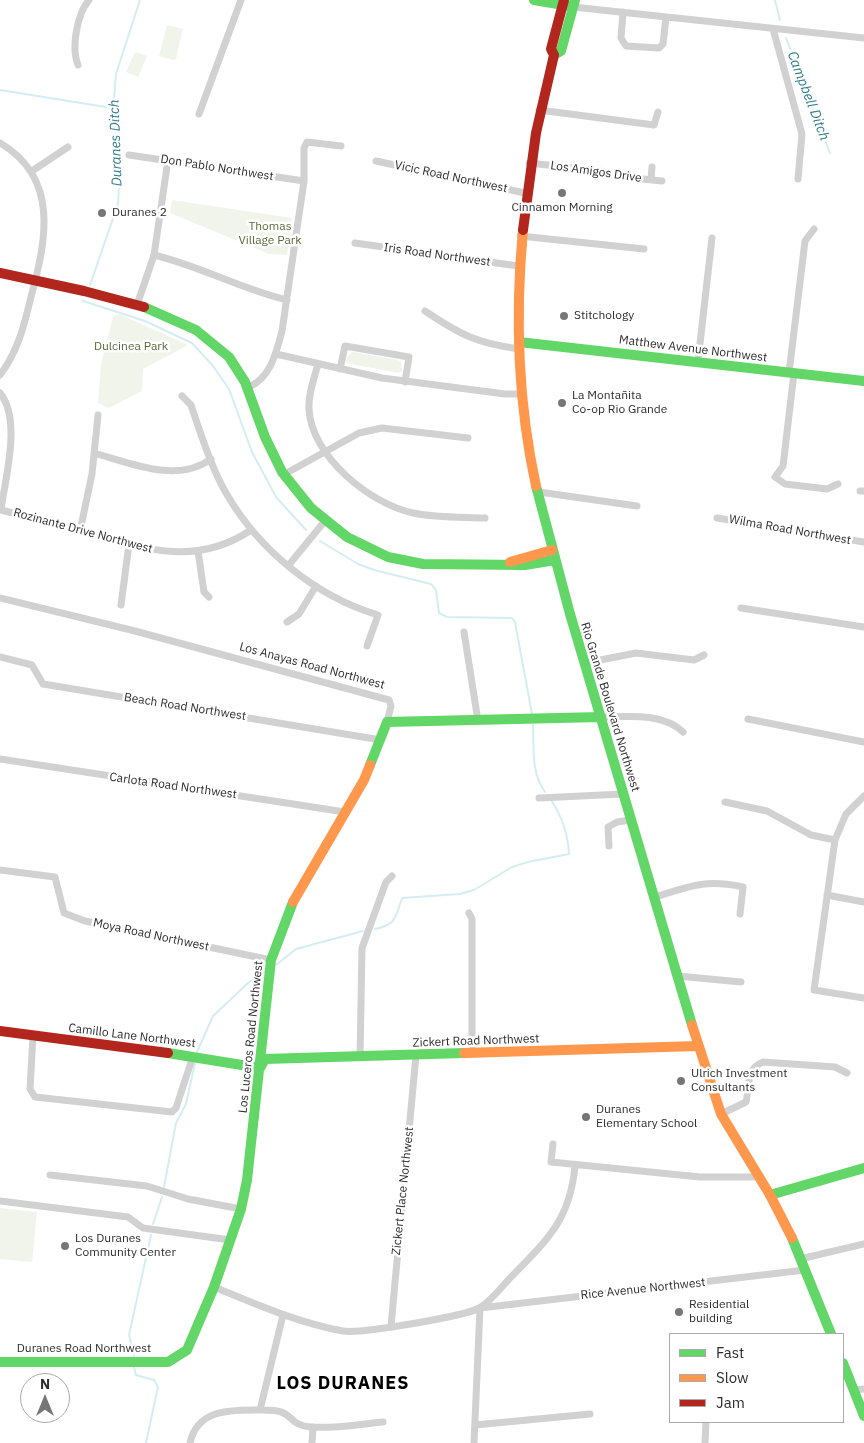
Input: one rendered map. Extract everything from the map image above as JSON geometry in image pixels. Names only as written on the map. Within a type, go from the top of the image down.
[{"type":"street","points":[[78,65],[74,57],[80,16],[89,0]]},
{"type":"street","points":[[199,114],[240,0]]},
{"type":"street","points":[[534,0],[666,17],[864,38]]},
{"type":"street","name":"Rio Grande Boulevard Northwest","points":[[569,3],[560,51],[554,55],[540,110],[529,163],[520,236],[518,266],[519,346],[525,427],[553,555],[698,1046],[721,1114],[770,1195],[800,1258],[831,1333]]},
{"type":"street","points":[[624,12],[620,38],[626,46],[659,48],[663,44],[666,17]]},
{"type":"street","points":[[773,29],[802,134],[798,179]]},
{"type":"street","points":[[540,110],[654,125],[658,112]]},
{"type":"street","points":[[249,387],[264,376],[276,354],[304,181],[304,148],[307,142],[341,146]]},
{"type":"street","points":[[0,143],[32,171],[41,193],[45,223],[35,281],[21,337],[13,358],[0,375]]},
{"type":"street","points":[[32,171],[68,147]]},
{"type":"street","name":"Don Pablo Northwest","points":[[129,155],[304,181]]},
{"type":"street","points":[[137,306],[154,255],[168,160]]},
{"type":"street","name":"Vicic Road Northwest","points":[[376,161],[525,193]]},
{"type":"street","name":"Los Amigos Drive","points":[[529,163],[601,171],[614,176],[662,181]]},
{"type":"street","points":[[651,180],[652,166]]},
{"type":"street","points":[[814,229],[805,241],[783,466],[775,477],[785,484],[827,489],[838,484]]},
{"type":"street","points":[[520,236],[644,249]]},
{"type":"street","points":[[698,361],[712,238]]},
{"type":"street","name":"Iris Road Northwest","points":[[355,244],[518,266]]},
{"type":"street","points":[[154,255],[177,260],[257,293],[286,300]]},
{"type":"street","points":[[0,273],[137,306],[183,323],[218,346],[235,364],[249,387],[265,436],[283,475],[305,503],[324,522],[352,541],[403,561],[444,564],[507,563],[553,555]]},
{"type":"street","name":"Matthew Avenue Northwest","points":[[425,311],[464,336],[494,346],[519,346],[698,361],[864,381]]},
{"type":"street","points":[[340,369],[345,346],[409,357],[405,382]]},
{"type":"street","points":[[276,354],[405,382],[505,394],[522,394]]},
{"type":"street","points":[[318,364],[310,393],[308,410],[314,431],[324,451],[341,472],[379,502],[412,513],[443,517],[485,518]]},
{"type":"street","points":[[0,393],[10,412],[12,428],[1,510]]},
{"type":"street","points":[[182,396],[191,405],[225,491],[251,530],[288,566],[316,586],[334,597],[378,615],[367,646]]},
{"type":"street","points":[[80,531],[94,453],[98,415]]},
{"type":"street","points":[[283,475],[359,433],[382,428],[468,438]]},
{"type":"street","points":[[94,453],[160,470],[180,470],[198,466],[211,459]]},
{"type":"street","points":[[539,492],[637,506]]},
{"type":"street","name":"Rozinante Drive Northwest","points":[[1,510],[128,544],[171,553],[198,551],[227,543],[251,530]]},
{"type":"street","name":"Wilma Road Northwest","points":[[717,518],[864,542]]},
{"type":"street","points":[[288,566],[324,522]]},
{"type":"street","points":[[121,605],[128,544]]},
{"type":"street","points":[[198,551],[204,592],[209,597]]},
{"type":"street","points":[[287,622],[299,614],[316,586]]},
{"type":"street","name":"Los Anayas Road Northwest","points":[[0,598],[135,631],[389,700],[391,706],[387,722]]},
{"type":"street","points":[[741,608],[864,627]]},
{"type":"street","points":[[464,632],[478,721]]},
{"type":"street","points":[[585,663],[624,654],[694,660],[704,655]]},
{"type":"street","name":"Beach Road Northwest","points":[[0,657],[32,665],[43,684],[381,740]]},
{"type":"street","points":[[387,722],[601,717],[660,719],[670,722],[683,732]]},
{"type":"street","points":[[748,719],[864,742]]},
{"type":"street","name":"Los Luceros Road Northwest","points":[[168,1362],[187,1350],[214,1287],[241,1209],[250,1166],[271,960],[288,911],[364,780],[387,722]]},
{"type":"street","name":"Carlota Road Northwest","points":[[0,759],[345,812]]},
{"type":"street","points":[[539,798],[623,794]]},
{"type":"street","points":[[864,796],[846,814],[835,840],[814,990],[864,998]]},
{"type":"street","points":[[725,802],[766,811],[811,836],[835,840]]},
{"type":"street","points":[[609,846],[608,827],[617,822],[631,820]]},
{"type":"street","name":"Moya Road Northwest","points":[[0,870],[55,878],[64,913],[85,921],[271,960]]},
{"type":"street","points":[[360,1057],[362,948],[386,882],[392,876]]},
{"type":"street","points":[[655,897],[711,882],[731,885],[743,888],[740,914]]},
{"type":"street","points":[[827,895],[864,902]]},
{"type":"street","points":[[469,913],[472,919],[472,1054]]},
{"type":"street","points":[[678,976],[741,982]]},
{"type":"street","name":"Camillo Lane Northwest","points":[[0,1031],[193,1056],[260,1068]]},
{"type":"street","points":[[34,1036],[30,1089],[35,1097],[172,1112],[176,1108],[193,1056]]},
{"type":"street","name":"Zickert Road Northwest","points":[[260,1068],[266,1059],[698,1046]]},
{"type":"street","name":"Zickert Place Northwest","points":[[391,1326],[416,1055]]},
{"type":"street","points":[[721,1114],[746,1102],[750,1072],[753,1065],[762,1062],[835,1067],[847,1073]]},
{"type":"street","points":[[553,1144],[551,1162],[575,1166],[700,1177],[759,1177]]},
{"type":"street","points":[[214,1287],[283,1315],[346,1331],[440,1318],[480,1308],[541,1246],[557,1226],[570,1200],[575,1166]]},
{"type":"street","points":[[770,1195],[864,1168]]},
{"type":"street","points":[[50,1176],[147,1186],[188,1199],[241,1209]]},
{"type":"street","points":[[0,1201],[128,1217],[143,1228],[230,1240]]},
{"type":"street","points":[[800,1258],[864,1244]]},
{"type":"street","name":"Rice Avenue Northwest","points":[[480,1308],[805,1270]]},
{"type":"street","points":[[474,1443],[480,1308]]},
{"type":"street","points":[[260,1410],[283,1315]]},
{"type":"street","name":"Duranes Road Northwest","points":[[0,1362],[168,1362]]},
{"type":"street","points":[[845,1376],[859,1390],[864,1416]]},
{"type":"street","points":[[190,1443],[192,1434],[199,1423],[215,1412],[227,1410],[282,1412],[297,1425],[313,1427],[383,1422]]},
{"type":"street","points":[[475,1425],[590,1414]]},
{"type":"street","points":[[705,1443],[706,1423]]},
{"type":"street","points":[[312,1443],[313,1427]]},
{"type":"green space","points":[[167,25],[183,29],[176,59],[173,60],[159,56]]},
{"type":"green space","points":[[137,52],[147,56],[138,77],[126,72],[134,54]]},
{"type":"green space","name":"Thomas Village Park","points":[[172,200],[292,218],[287,255],[269,254],[170,213]]},
{"type":"green space","name":"Dulcinea Park","points":[[119,314],[188,345],[143,369],[142,391],[109,408],[98,403],[101,364],[113,317]]},
{"type":"green space","points":[[353,352],[398,360],[401,362],[402,370],[399,373],[346,363],[348,356]]},
{"type":"green space","points":[[0,1208],[37,1212],[32,1262],[0,1259]]},
{"type":"waterway","name":"Duranes Ditch","points":[[90,285],[118,204],[119,184],[113,111],[116,74],[140,0]]},
{"type":"waterway","name":"Campbell Ditch","points":[[775,0],[780,20]]},
{"type":"waterway","name":"Campbell Ditch","points":[[786,38],[830,153]]},
{"type":"waterway","points":[[0,90],[106,107]]},
{"type":"waterway","points":[[83,301],[145,321],[192,343],[213,366],[229,389],[252,452],[276,497],[306,530]]},
{"type":"waterway","points":[[320,541],[358,564],[374,570],[431,584],[436,590],[439,613],[447,617],[512,618],[515,622],[532,714]]},
{"type":"waterway","points":[[533,725],[535,769],[545,792]]},
{"type":"waterway","points":[[375,929],[388,925],[394,919],[402,898],[460,894],[474,890],[512,867],[569,854],[564,826],[551,800]]},
{"type":"waterway","points":[[276,965],[296,949],[363,931]]},
{"type":"waterway","points":[[197,1052],[213,1016],[248,983],[264,972]]},
{"type":"waterway","points":[[164,1187],[176,1123],[186,1104],[195,1063]]},
{"type":"waterway","points":[[153,1224],[162,1197]]},
{"type":"waterway","points":[[134,1356],[129,1335],[151,1235]]},
{"type":"waterway","points":[[134,1367],[136,1375],[154,1380],[158,1387],[146,1443]]},
{"type":"traffic: fast","points":[[534,0],[570,6]]},
{"type":"traffic: fast","points":[[554,55],[561,51],[575,0]]},
{"type":"traffic: fast","points":[[144,307],[196,330],[229,357],[245,382],[265,437],[282,472],[311,508],[347,537],[388,557],[423,564],[525,565],[555,560]]},
{"type":"traffic: fast","points":[[519,342],[864,381]]},
{"type":"traffic: fast","points":[[536,486],[570,614],[692,1025]]},
{"type":"traffic: fast","points":[[370,765],[387,722],[601,717]]},
{"type":"traffic: fast","points":[[0,1362],[168,1362],[187,1350],[214,1287],[241,1209],[247,1180],[271,960],[293,902]]},
{"type":"traffic: fast","points":[[168,1053],[260,1068],[265,1059],[464,1053]]},
{"type":"traffic: fast","points":[[770,1195],[864,1168]]},
{"type":"traffic: fast","points":[[792,1238],[831,1333]]},
{"type":"traffic: fast","points":[[844,1366],[864,1416]]},
{"type":"traffic: slow","points":[[523,230],[519,294],[520,359],[525,423],[536,486]]},
{"type":"traffic: slow","points":[[510,562],[552,550]]},
{"type":"traffic: slow","points":[[293,902],[364,780],[370,765]]},
{"type":"traffic: slow","points":[[692,1025],[721,1114],[770,1195],[792,1238]]},
{"type":"traffic: slow","points":[[464,1053],[698,1046]]},
{"type":"traffic: jam","points":[[523,230],[536,133],[554,55],[551,49],[564,0]]},
{"type":"traffic: jam","points":[[0,273],[84,291],[144,307]]},
{"type":"traffic: jam","points":[[0,1031],[168,1053]]},
{"type":"place","name":"Cinnamon Morning","points":[[562,193]]},
{"type":"place","name":"Duranes 2","points":[[102,213]]},
{"type":"place","name":"Stitchology","points":[[564,316]]},
{"type":"place","name":"La Montañita Co-op Rio Grande","points":[[562,403]]},
{"type":"place","name":"Ulrich Investment Consultants","points":[[681,1081]]},
{"type":"place","name":"Duranes Elementary School","points":[[586,1117]]},
{"type":"place","name":"Los Duranes Community Center","points":[[65,1246]]},
{"type":"place","name":"Residential building","points":[[679,1312]]},
{"type":"district","name":"LOS DURANES","points":[[343,1384]]}]
